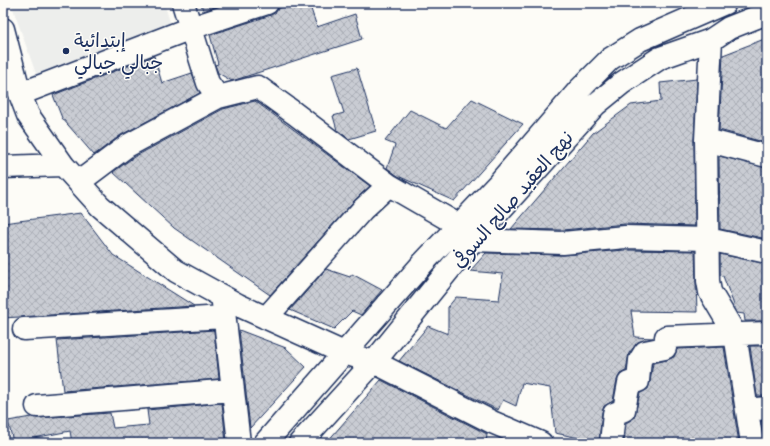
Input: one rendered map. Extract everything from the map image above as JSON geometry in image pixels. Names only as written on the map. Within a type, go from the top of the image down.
[{"type":"street","points":[[183,3],[208,83],[218,97]]},
{"type":"street","points":[[20,94],[191,28],[267,3]]},
{"type":"street","name":"نهج العقيد صالح السوفي","points":[[300,443],[374,362],[467,233],[500,183],[580,89],[610,59],[640,40],[724,3]]},
{"type":"street","name":"نهج العقيد صالح السوفي","points":[[265,443],[424,262],[467,233],[595,105],[622,83],[660,58],[711,40],[729,28],[767,12]]},
{"type":"street","points":[[3,29],[20,94],[28,115],[63,164],[111,216],[176,271],[223,306],[266,318],[344,353],[374,362],[492,422],[541,443]]},
{"type":"street","points":[[711,40],[706,140],[708,281],[710,292],[735,334],[757,409],[752,443]]},
{"type":"street","points":[[79,182],[127,146],[218,97],[258,87],[294,112],[389,185],[467,233],[563,243],[625,237],[708,239],[767,252]]},
{"type":"street","points":[[706,140],[767,156]]},
{"type":"street","points":[[3,167],[63,164]]},
{"type":"street","points":[[266,318],[363,209],[389,185]]},
{"type":"street","points":[[24,329],[223,306]]},
{"type":"street","points":[[223,306],[239,443]]},
{"type":"street","points":[[611,443],[614,414],[624,410],[629,383],[638,381],[640,360],[645,352],[665,348],[666,337],[767,333]]},
{"type":"street","points":[[37,406],[232,390]]},
{"type":"shaded area","name":"إبتدائية جبالي جبالي","points":[[11,3],[164,3],[172,28],[36,74]]},
{"type":"building","points":[[201,3],[227,3],[203,11]]},
{"type":"building","points":[[296,3],[309,3],[317,27],[355,14],[362,39],[232,81],[218,73],[215,65],[218,64],[210,35],[271,15],[276,12],[279,7]]},
{"type":"building","points":[[767,38],[767,143],[719,130],[723,55]]},
{"type":"building","points":[[154,56],[162,83],[192,73],[200,93],[121,135],[94,155],[62,118],[53,95]]},
{"type":"building","points":[[357,68],[376,131],[349,139],[337,130],[333,116],[344,113],[332,75]]},
{"type":"building","points":[[697,79],[694,140],[695,226],[625,224],[563,230],[511,229],[593,133],[631,105],[661,101],[660,83]]},
{"type":"building","points":[[472,99],[523,124],[454,201],[398,176],[387,168],[395,145],[385,141],[410,110],[446,128]]},
{"type":"building","points":[[255,101],[370,186],[354,201],[270,295],[174,228],[113,172],[134,157],[223,109]]},
{"type":"building","points":[[719,156],[767,168],[767,239],[720,229]]},
{"type":"building","points":[[81,213],[113,255],[194,306],[3,318],[3,223]]},
{"type":"building","points":[[625,250],[695,251],[697,312],[631,311],[635,337],[653,338],[638,342],[629,353],[626,371],[620,374],[617,380],[613,401],[604,406],[599,442],[555,433],[550,388],[522,383],[516,406],[503,400],[498,410],[399,361],[428,326],[448,334],[448,307],[456,297],[499,300],[503,274],[470,271],[486,253],[563,255]]},
{"type":"building","points":[[720,254],[767,264],[767,321],[745,321],[744,314],[737,313],[723,276],[720,275]]},
{"type":"building","points":[[326,269],[350,277],[352,274],[382,290],[361,315],[352,311],[334,329],[290,310]]},
{"type":"building","points":[[214,330],[219,379],[63,391],[57,340]]},
{"type":"building","points":[[239,330],[286,348],[306,367],[250,428]]},
{"type":"building","points":[[750,346],[767,346],[767,396],[757,396]]},
{"type":"building","points":[[724,347],[739,443],[624,443],[626,423],[634,418],[640,393],[648,389],[653,363],[674,357],[677,349]]},
{"type":"building","points":[[381,380],[487,434],[486,443],[326,443]]},
{"type":"building","points":[[222,403],[226,443],[72,443],[70,431],[13,442],[8,421],[31,417],[38,418],[110,413],[113,428],[149,425],[147,410]]},
{"type":"building","points":[[761,421],[767,421],[767,443],[764,443]]},
{"type":"place","name":"إبتدائية جبالي جبالي","points":[[66,51]]}]
